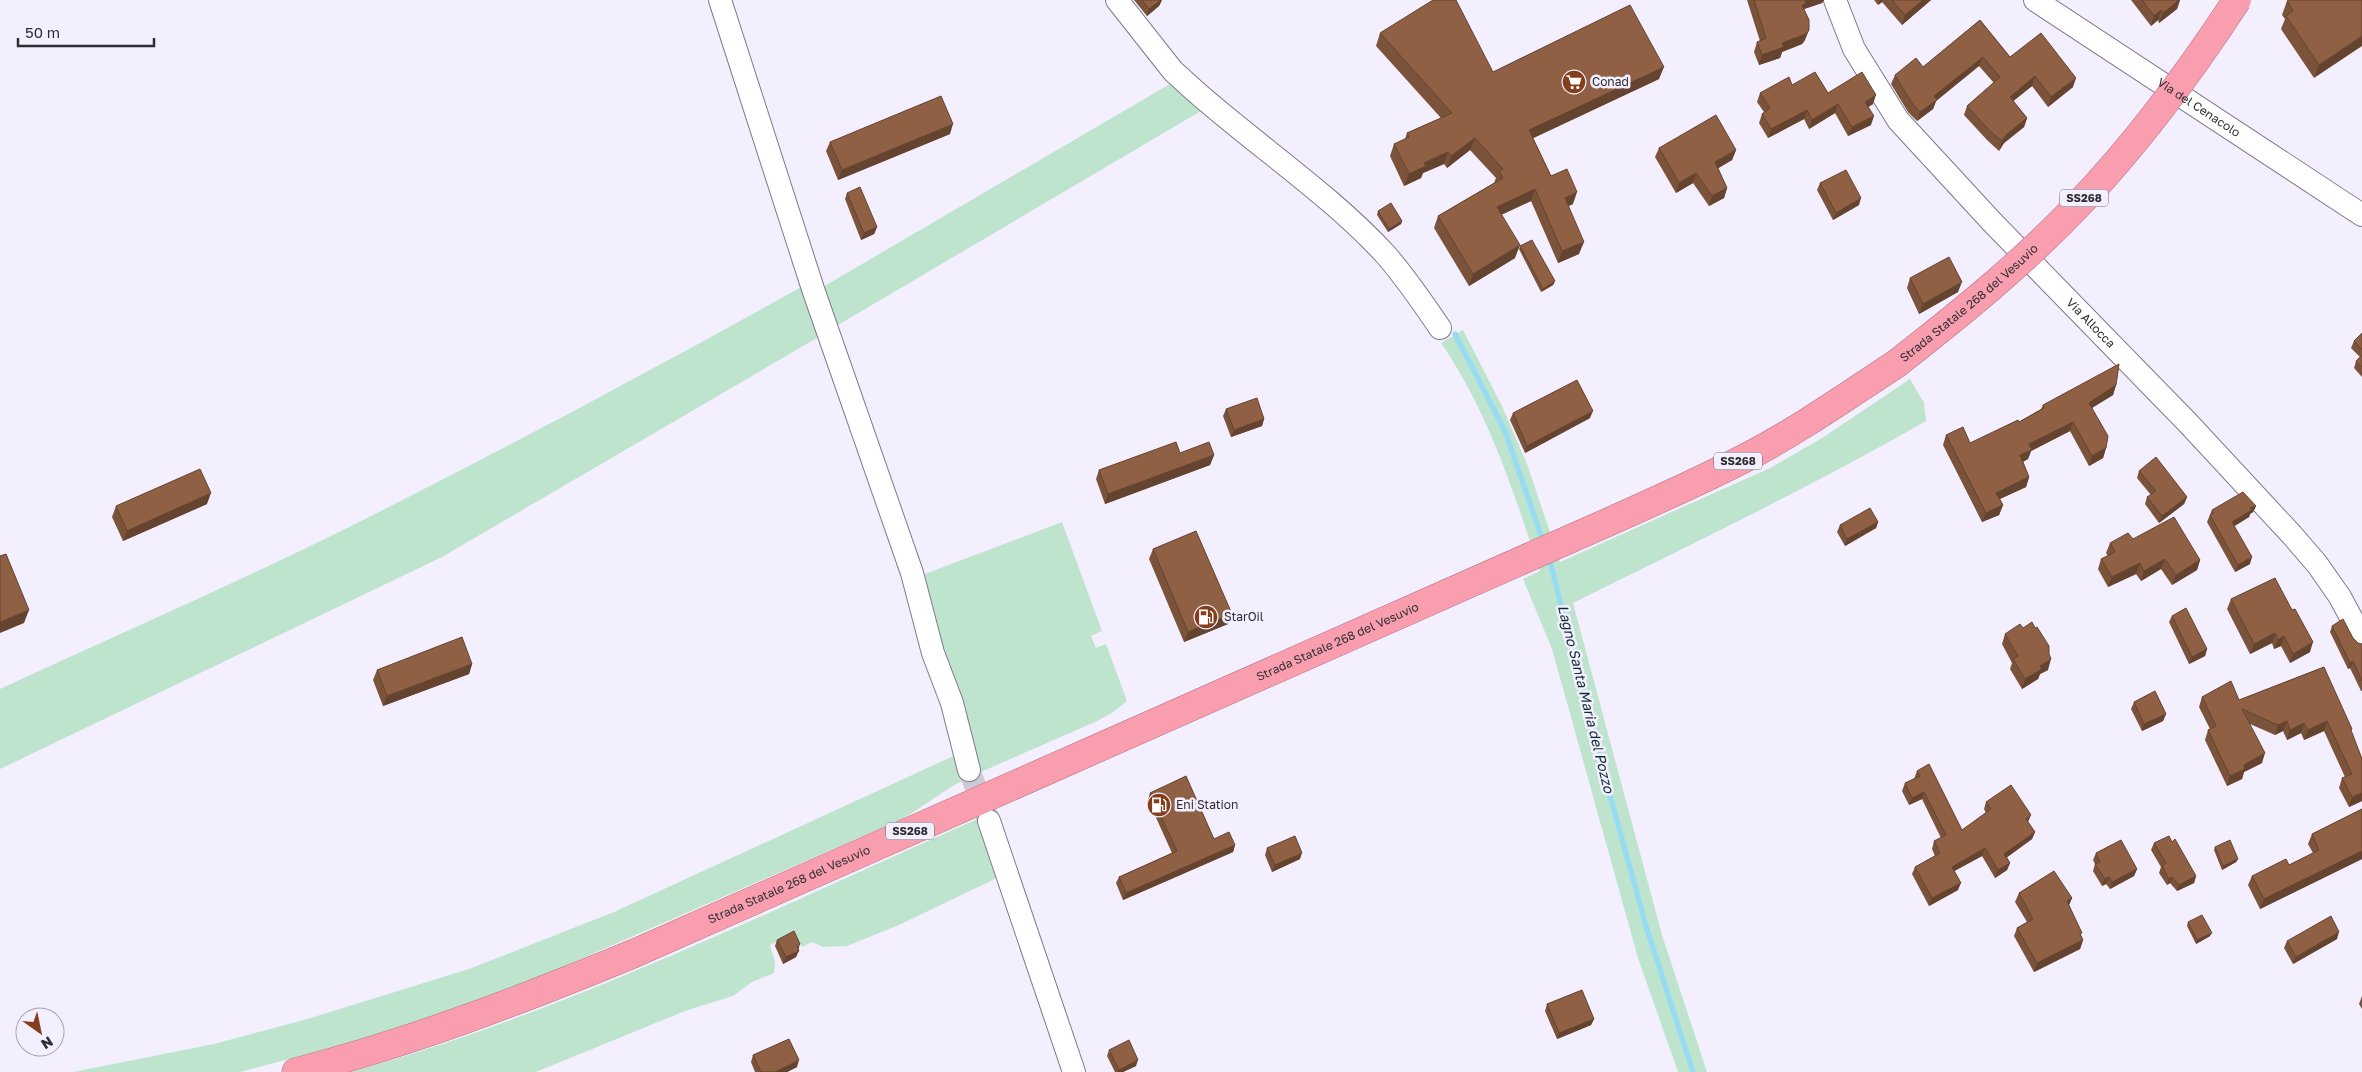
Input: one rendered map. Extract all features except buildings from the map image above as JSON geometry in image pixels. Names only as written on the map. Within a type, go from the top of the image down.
[{"type":"highway","name":"Strada Statale 268 del Vesuvio","points":[[296,1072],[471,1017],[548,989],[635,953],[1515,564],[1678,491],[1748,456],[1816,417],[1896,364],[1990,288],[2078,205],[2159,112],[2195,64],[2237,0]]},
{"type":"street","points":[[720,0],[813,289],[912,573],[933,653],[952,703],[969,770]]},
{"type":"street","points":[[1117,0],[1180,78],[1336,209],[1385,254],[1417,293],[1440,328]]},
{"type":"street","name":"Via Allocca","points":[[1835,0],[1854,49],[1898,120],[1993,223],[2188,423],[2292,535],[2317,564],[2340,597],[2362,638]]},
{"type":"street","name":"Via del Cenacolo","points":[[2035,0],[2362,215]]},
{"type":"street","points":[[989,821],[1074,1072]]},
{"type":"green space","points":[[1170,84],[1201,111],[833,328],[821,288]]},
{"type":"green space","points":[[805,285],[822,335],[442,557],[0,769],[0,689],[219,589],[349,527],[578,408]]},
{"type":"green space","points":[[1463,330],[1502,406],[1527,464],[1560,562],[1770,468],[1822,438],[1910,379],[1924,403],[1926,421],[1795,492],[1573,603],[1662,935],[1707,1072],[1678,1072],[1638,958],[1552,649],[1523,579],[1540,571],[1509,482],[1486,425],[1473,397],[1441,343]]},
{"type":"green space","points":[[1062,522],[1102,631],[1091,636],[1096,648],[1106,644],[1127,701],[1112,713],[1095,722],[974,775],[917,577]]},
{"type":"green space","points":[[960,753],[968,778],[902,819],[498,995],[383,1034],[240,1072],[73,1072],[214,1044],[304,1020],[469,969],[614,912]]},
{"type":"green space","points":[[982,817],[1001,876],[899,925],[847,946],[823,947],[812,942],[802,947],[793,934],[770,945],[775,961],[774,973],[752,982],[733,996],[685,1011],[536,1072],[351,1072],[432,1048],[592,989],[671,956]]},
{"type":"waterway","name":"Lagno Santa Maria del Pozzo","points":[[1455,334],[1505,431],[1544,544]]},
{"type":"waterway","name":"Lagno Santa Maria del Pozzo","points":[[1549,557],[1594,737],[1646,926],[1693,1072]]},
{"type":"tunnel","points":[[969,770],[987,816]]},
{"type":"place","name":"Conad","points":[[1574,82]]},
{"type":"place","name":"StarOil","points":[[1206,617]]},
{"type":"place","name":"Eni Station","points":[[1159,805]]}]
